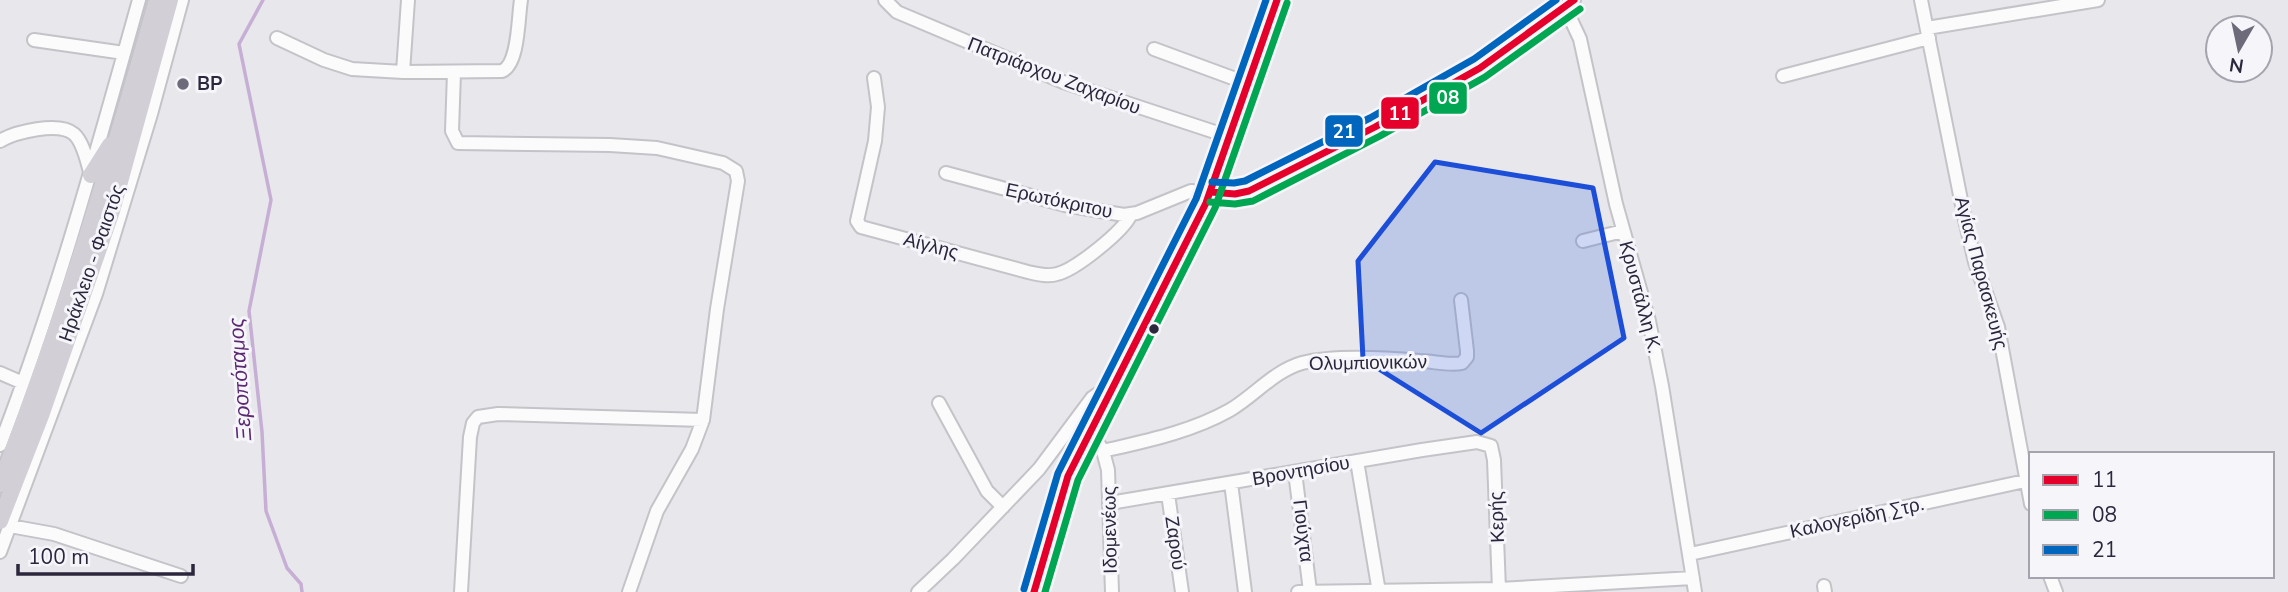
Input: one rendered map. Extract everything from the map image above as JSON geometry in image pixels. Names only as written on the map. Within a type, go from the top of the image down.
[{"type":"main road","name":"Ηράκλειο - Φαιστός","points":[[5,524],[112,211],[124,167],[127,127],[157,0]]},
{"type":"main road","name":"Ηράκλειο - Φαιστός","points":[[0,484],[60,323],[170,0]]},
{"type":"main road","points":[[1034,592],[1061,496],[1090,430],[1211,192],[1277,0]]},
{"type":"main road","points":[[91,175],[127,127],[151,114]]},
{"type":"main road","points":[[121,215],[124,167]]},
{"type":"street","points":[[0,445],[4,421],[23,383],[91,175],[139,0]]},
{"type":"street","points":[[0,552],[5,524],[64,384],[121,215],[182,0]]},
{"type":"street","points":[[403,72],[408,0]]},
{"type":"street","points":[[277,38],[342,66],[372,71],[497,72],[508,68],[513,59],[521,0]]},
{"type":"street","name":"Πατριάρχου Ζαχαρίου","points":[[885,0],[897,12],[1039,72],[1118,102],[1230,137]]},
{"type":"street","name":"Αγίας Παρασκευής","points":[[1921,0],[1975,262],[1998,327],[2029,496]]},
{"type":"street","points":[[1783,75],[1928,33],[2098,0]]},
{"type":"street","name":"Ερωτόκριτου","points":[[946,173],[1090,211],[1130,214],[1191,191],[1235,194],[1249,191],[1335,148],[1480,68],[1570,3]]},
{"type":"street","name":"Κρυστάλλη Κ.","points":[[1570,3],[1586,58],[1623,231],[1654,345],[1695,592]]},
{"type":"street","points":[[34,40],[124,53]]},
{"type":"street","points":[[1154,49],[1249,84]]},
{"type":"street","points":[[454,72],[452,131],[458,143],[657,148],[723,163],[736,171],[737,187],[717,309],[703,420],[692,449],[657,511],[629,592]]},
{"type":"street","name":"Αίγλης","points":[[874,78],[878,117],[873,153],[857,221],[861,227],[1028,272],[1052,275],[1071,267],[1110,240],[1126,224],[1130,214]]},
{"type":"street","points":[[0,141],[21,132],[55,129],[67,131],[74,134],[81,145],[91,175]]},
{"type":"street","points":[[1583,241],[1623,231]]},
{"type":"street","name":"Ολυμπιονικών","points":[[1102,451],[1165,436],[1208,420],[1238,405],[1283,372],[1304,363],[1374,359],[1462,363],[1467,357],[1467,351],[1461,300]]},
{"type":"street","points":[[0,373],[23,383]]},
{"type":"street","points":[[918,592],[1039,469],[1091,398],[1098,394],[1107,396]]},
{"type":"street","points":[[939,404],[988,491],[1003,508]]},
{"type":"street","points":[[461,592],[470,437],[473,423],[478,417],[498,414],[703,420]]},
{"type":"street","name":"Ιδομενέως","points":[[1090,430],[1102,451],[1108,470],[1112,592]]},
{"type":"street","name":"Βροντησίου","points":[[1110,503],[1477,442],[1491,446]]},
{"type":"street","name":"Κερής","points":[[1491,446],[1494,460],[1499,589]]},
{"type":"street","points":[[1357,461],[1379,592]]},
{"type":"street","name":"Γιούχτα","points":[[1295,472],[1304,592]]},
{"type":"street","name":"Καλογερίδη Στρ.","points":[[1690,554],[2025,481]]},
{"type":"street","points":[[1231,483],[1245,592]]},
{"type":"street","name":"Ζαρού","points":[[1168,494],[1182,592]]},
{"type":"street","points":[[5,524],[54,534],[181,576]]},
{"type":"street","points":[[1304,592],[1551,589],[1693,578]]},
{"type":"highlighted area","points":[[1435,162],[1593,188],[1624,338],[1481,433],[1363,359],[1358,261]]},
{"type":"waterway","name":"Ξεροπόταμος","points":[[263,0],[239,44],[271,200],[249,311],[262,432],[266,511],[287,568],[301,584],[302,592]]},
{"type":"transit line","name":"21","points":[[1024,589],[1058,473],[1196,199],[1266,0]]},
{"type":"transit line","name":"11","points":[[1034,592],[1068,476],[1206,203],[1277,0]]},
{"type":"transit line","name":"21","points":[[1212,182],[1245,181],[1370,118],[1474,59],[1556,0]]},
{"type":"transit line","name":"11","points":[[1211,192],[1235,194],[1249,191],[1375,127],[1480,68],[1574,0]]},
{"type":"transit line","name":"08","points":[[1045,592],[1078,480],[1215,208],[1287,3]]},
{"type":"transit line","name":"08","points":[[1210,202],[1235,204],[1253,201],[1380,136],[1485,77],[1580,9]]},
{"type":"place","name":"BP","points":[[183,84]]}]
